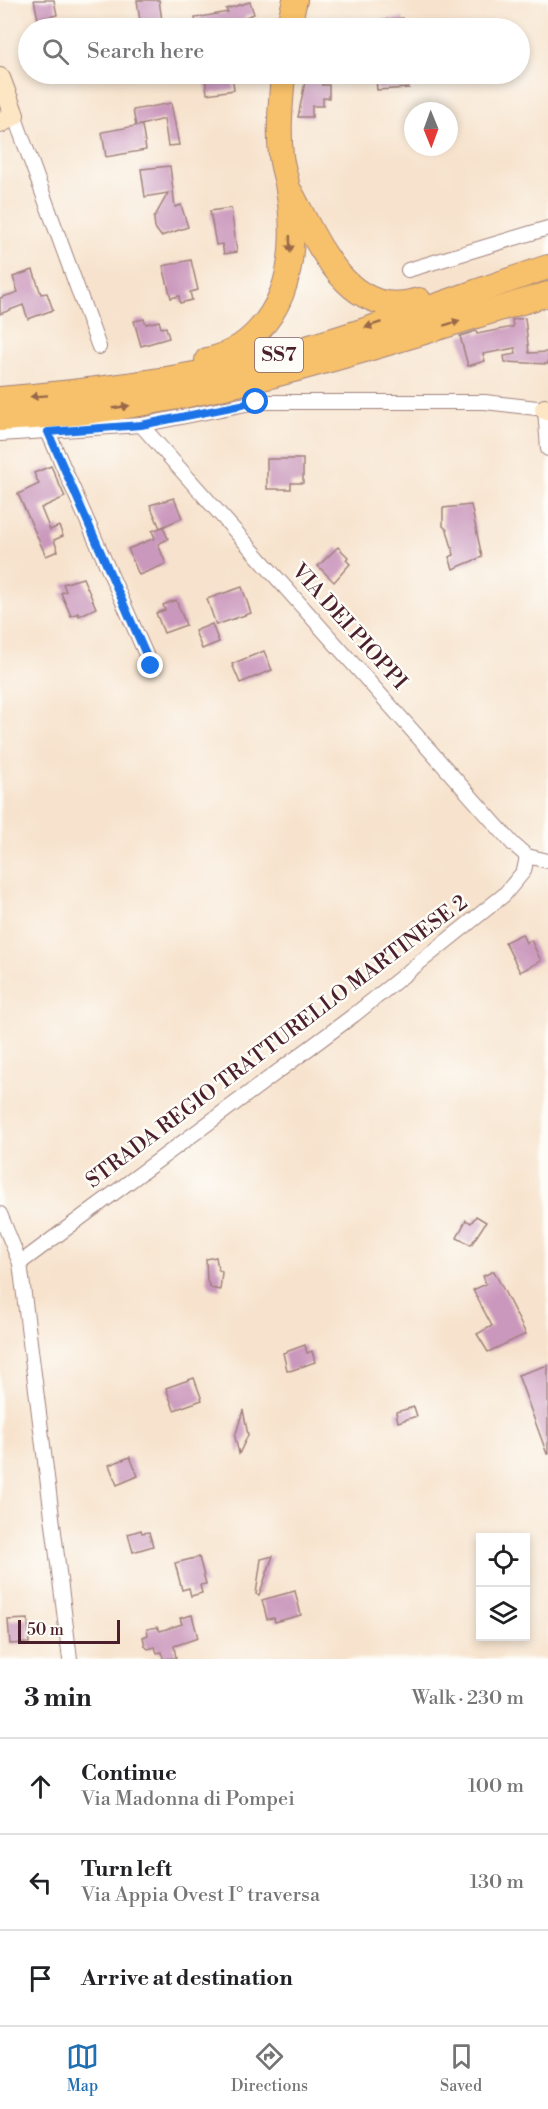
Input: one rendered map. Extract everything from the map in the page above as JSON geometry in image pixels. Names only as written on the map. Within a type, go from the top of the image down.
[{"type":"highway","points":[[290,18],[295,0]]},
{"type":"highway","points":[[86,391],[122,378],[217,358],[250,340],[275,309],[290,268],[287,185],[281,159],[279,127],[283,84]]},
{"type":"highway","points":[[287,185],[328,262],[344,282],[366,297],[388,303],[410,303],[548,265]]},
{"type":"highway","name":"SS7","points":[[0,399],[86,391],[207,372],[307,348],[548,265]]},
{"type":"highway","name":"SS7","points":[[0,419],[84,413],[245,383],[548,294]]},
{"type":"street","points":[[0,78],[7,119],[99,347]]},
{"type":"street","points":[[408,270],[548,228]]},
{"type":"street","points":[[0,434],[141,425],[256,402],[485,402],[546,410],[548,449]]},
{"type":"street","name":"VIA DEI PIOPPI","points":[[141,425],[513,844],[527,856]]},
{"type":"street","points":[[48,432],[151,666]]},
{"type":"street","points":[[527,856],[548,861]]},
{"type":"street","name":"STRADA REGIO TRATTURELLO MARTINESE 2","points":[[20,1263],[354,1015],[504,895],[524,871],[527,856]]},
{"type":"street","points":[[0,1214],[20,1263],[70,1659]]},
{"type":"building","points":[[34,0],[54,0],[57,15],[38,18]]},
{"type":"building","points":[[137,0],[159,0],[162,18],[140,18]]},
{"type":"building","points":[[250,2],[254,14],[245,18],[195,18],[228,12],[226,9]]},
{"type":"building","points":[[206,84],[233,84],[234,90],[207,94]]},
{"type":"building","points":[[305,84],[329,85],[329,98],[323,98],[323,106],[312,106],[312,117],[298,117]]},
{"type":"building","points":[[376,84],[407,84],[409,88],[377,90]]},
{"type":"building","points":[[171,103],[179,145],[168,146],[164,119],[137,126],[142,125],[146,150],[106,157],[102,132],[136,126],[133,110]]},
{"type":"building","points":[[170,166],[175,207],[181,205],[188,227],[161,236],[155,228],[154,218],[168,193],[145,197],[141,169]]},
{"type":"building","points":[[231,208],[237,252],[224,254],[222,244],[216,245],[210,211]]},
{"type":"building","points":[[191,260],[198,290],[190,292],[192,300],[180,303],[179,296],[171,298],[163,266]]},
{"type":"building","points":[[33,270],[41,294],[47,293],[53,310],[28,319],[23,305],[0,314],[0,298],[18,292],[13,277]]},
{"type":"building","points":[[525,318],[529,353],[548,352],[548,364],[505,362],[504,356],[516,354],[515,348],[483,354],[485,361],[468,366],[460,336],[476,331],[477,334],[513,327],[512,320]]},
{"type":"building","points":[[144,319],[146,324],[159,321],[161,328],[166,327],[169,338],[141,346],[134,321]]},
{"type":"building","points":[[267,459],[303,459],[303,483],[291,483],[291,489],[267,489]]},
{"type":"building","points":[[51,466],[65,497],[41,508],[50,530],[59,526],[63,536],[54,540],[58,551],[46,556],[18,494],[39,484],[34,473]]},
{"type":"building","points":[[174,498],[182,518],[160,528],[150,505]]},
{"type":"building","points":[[471,505],[482,557],[453,569],[449,557],[454,555],[447,530],[443,526],[443,508]]},
{"type":"building","points":[[163,527],[168,539],[158,544],[166,564],[139,575],[128,549],[155,538],[152,531]]},
{"type":"building","points":[[338,547],[348,557],[346,560],[350,564],[334,582],[318,566]]},
{"type":"building","points":[[83,578],[96,608],[79,616],[78,613],[71,616],[61,593],[66,591],[63,584]]},
{"type":"building","points":[[242,587],[251,613],[216,625],[207,599]]},
{"type":"building","points":[[176,600],[186,625],[164,633],[156,613],[165,610],[163,605]]},
{"type":"building","points":[[212,624],[219,642],[202,649],[195,631]]},
{"type":"building","points":[[264,651],[272,670],[240,683],[232,664]]},
{"type":"building","points":[[522,934],[526,943],[531,940],[541,961],[520,972],[505,942]]},
{"type":"building","points":[[476,1216],[486,1222],[471,1245],[457,1238],[466,1220],[471,1223]]},
{"type":"building","points":[[216,1257],[218,1269],[222,1272],[220,1290],[211,1288],[207,1281],[206,1259]]},
{"type":"building","points":[[494,1271],[526,1334],[488,1352],[477,1334],[492,1326],[473,1290],[486,1284],[483,1276]]},
{"type":"building","points":[[305,1345],[307,1353],[312,1351],[315,1362],[287,1370],[283,1353]]},
{"type":"building","points":[[548,1365],[548,1454],[547,1454],[518,1375]]},
{"type":"building","points":[[194,1378],[202,1400],[174,1410],[166,1388]]},
{"type":"building","points":[[414,1407],[417,1416],[398,1422],[396,1412]]},
{"type":"building","points":[[243,1410],[248,1435],[239,1454],[235,1437]]},
{"type":"building","points":[[130,1457],[138,1476],[117,1485],[109,1465]]},
{"type":"building","points":[[141,1530],[142,1533],[149,1532],[153,1546],[133,1552],[128,1534]]},
{"type":"building","points":[[273,1556],[259,1595],[256,1594],[261,1559]]},
{"type":"building","points":[[199,1557],[206,1584],[200,1585],[202,1593],[191,1596],[189,1588],[182,1590],[175,1563]]},
{"type":"building","points":[[295,1591],[301,1615],[275,1622],[274,1618],[267,1619],[262,1600]]},
{"type":"building","points":[[192,1615],[198,1638],[174,1646],[176,1658],[163,1659],[162,1652],[157,1653],[155,1647],[148,1649],[145,1646],[143,1637],[148,1635],[147,1629],[157,1627],[160,1631],[182,1624],[180,1618]]},
{"type":"building","points":[[28,1619],[29,1643],[10,1644],[8,1620]]},
{"type":"route","points":[[151,666],[48,432],[141,425],[256,402]]}]
